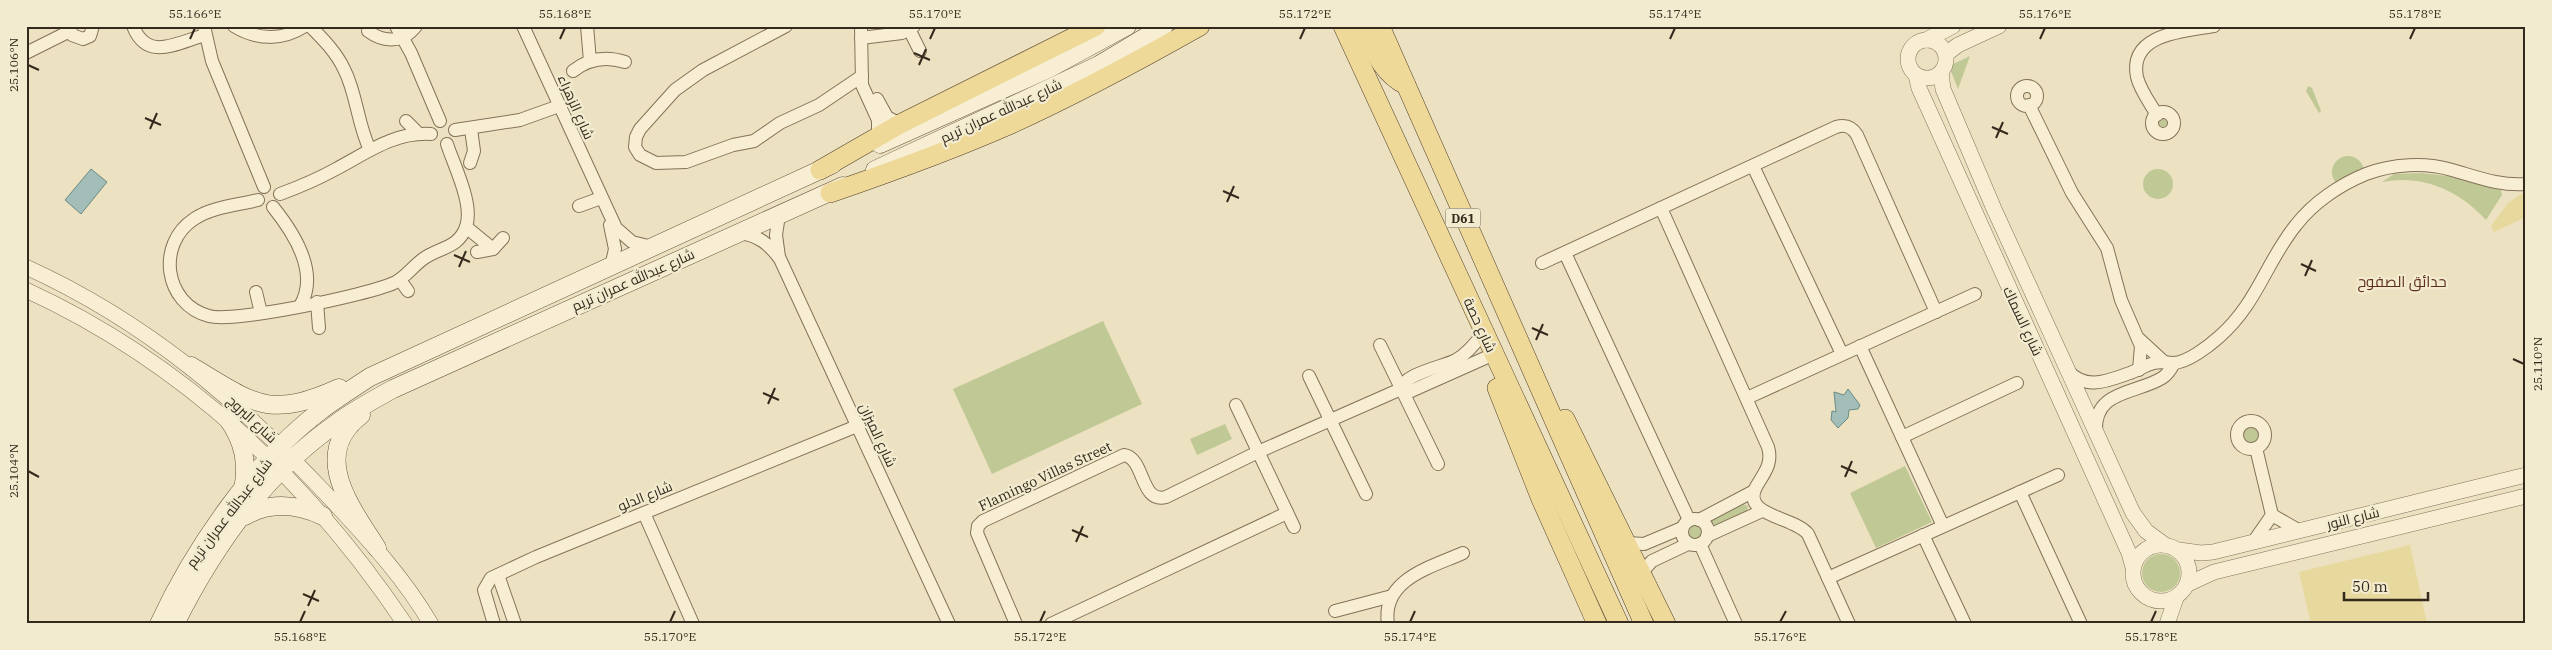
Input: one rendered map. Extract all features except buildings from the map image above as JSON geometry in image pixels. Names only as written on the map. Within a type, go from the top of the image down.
[{"type":"main road","points":[[820,170],[900,124],[1096,26]]},
{"type":"main road","name":"شارع عبدالله عمران تريم","points":[[175,624],[210,560],[282,458],[318,412],[370,377],[820,170],[1048,70],[1127,26]]},
{"type":"main road","name":"شارع عبدالله عمران تريم","points":[[159,624],[182,576],[243,490],[282,458],[392,389],[739,232],[830,193],[1099,65],[1164,26]]},
{"type":"main road","points":[[830,193],[901,169],[1012,124],[1130,65],[1200,26]]},
{"type":"main road","name":"شارع حصة","points":[[1380,26],[1644,624]]},
{"type":"main road","points":[[1348,28],[1395,80],[1407,86]]},
{"type":"main road","name":"شارع حصة","points":[[1348,28],[1495,358],[1619,624]]},
{"type":"main road","points":[[1522,349],[1538,365],[1628,543],[1666,624]]},
{"type":"main road","points":[[1495,358],[1496,384],[1499,395],[1541,499],[1597,624]]},
{"type":"main road","points":[[191,366],[249,399],[283,406],[313,400],[370,377]]},
{"type":"main road","points":[[377,548],[345,497],[338,479],[337,459],[340,444],[346,430],[356,418],[392,389]]},
{"type":"main road","points":[[228,419],[236,432],[244,453],[246,475],[243,490]]},
{"type":"main road","points":[[240,518],[253,511],[281,505],[310,510],[323,516]]},
{"type":"street","points":[[26,53],[70,29],[75,38],[83,39],[90,36],[93,26]]},
{"type":"street","points":[[133,26],[142,43],[153,48],[204,31],[212,61],[264,187]]},
{"type":"street","points":[[234,26],[246,33],[270,38],[295,32],[305,26]]},
{"type":"street","points":[[310,26],[335,52],[345,69],[352,88],[358,122],[370,150]]},
{"type":"street","points":[[368,31],[384,40],[416,26]]},
{"type":"street","name":"شارع الزهراء","points":[[523,26],[616,228],[623,236],[642,246],[652,247]]},
{"type":"street","points":[[588,26],[590,61]]},
{"type":"street","points":[[786,26],[702,70],[675,90],[640,129],[636,137],[635,147],[640,155],[656,163],[686,162],[733,145],[754,142],[780,122],[819,105],[863,77]]},
{"type":"street","name":"شارع السماك","points":[[1954,26],[1914,45],[1910,51],[1908,64],[1916,75],[1919,88],[1975,216],[2125,544],[2133,567]]},
{"type":"street","points":[[1926,40],[1938,43],[1946,54],[1958,45],[1999,26]]},
{"type":"street","points":[[2157,115],[2137,76],[2136,68],[2145,46],[2158,37],[2214,26]]},
{"type":"street","points":[[878,136],[878,120],[863,88],[860,56],[861,32],[912,28],[920,51]]},
{"type":"street","points":[[400,32],[430,85],[440,121]]},
{"type":"street","name":"شارع السماك","points":[[1946,54],[1947,61],[1941,73],[1943,89],[1994,209],[2066,369],[2137,519],[2146,531],[2172,548]]},
{"type":"street","points":[[573,71],[590,61],[608,58],[625,62]]},
{"type":"street","points":[[1916,75],[1929,78],[1941,73]]},
{"type":"street","points":[[863,77],[887,117],[900,124]]},
{"type":"street","points":[[2029,105],[2072,193],[2107,248],[2121,300],[2138,339],[2142,354],[2139,370]]},
{"type":"street","points":[[455,130],[520,120],[559,106]]},
{"type":"street","points":[[406,121],[418,133]]},
{"type":"street","points":[[440,121],[451,123],[455,130],[454,138],[447,144],[435,141],[431,134],[433,126],[440,121]]},
{"type":"street","points":[[1542,263],[1836,127],[1851,128],[1857,135],[1936,312]]},
{"type":"street","points":[[470,163],[474,150],[471,129]]},
{"type":"street","points":[[280,194],[326,174],[393,138],[418,133],[431,134]]},
{"type":"street","points":[[258,200],[204,213],[195,218],[180,232],[172,245],[169,261],[172,281],[176,291],[182,300],[199,312],[219,318],[330,300],[400,280],[424,258],[452,246],[466,227],[467,203],[447,144]]},
{"type":"street","points":[[2066,369],[2080,381],[2096,384],[2189,357],[2218,338],[2233,324],[2258,291],[2285,240],[2307,212],[2320,200],[2366,174],[2421,165],[2450,170],[2487,182],[2526,184]]},
{"type":"street","points":[[1753,166],[1842,354]]},
{"type":"street","points":[[258,200],[259,192],[264,187],[272,186],[280,194]]},
{"type":"street","points":[[258,200],[264,206],[273,207],[279,202],[280,194]]},
{"type":"street","points":[[580,206],[601,199]]},
{"type":"street","name":"شارع الزهراء","points":[[601,199],[615,240],[614,258],[611,267]]},
{"type":"street","points":[[273,207],[295,239],[308,276],[321,294],[330,300]]},
{"type":"street","points":[[1628,543],[1644,544],[1754,491],[1768,468],[1770,458],[1768,447],[1747,398],[1661,208]]},
{"type":"street","points":[[1975,216],[1994,209]]},
{"type":"street","name":"شارع الميزان","points":[[779,215],[776,235],[780,259]]},
{"type":"street","points":[[466,227],[493,248]]},
{"type":"street","name":"شارع الميزان","points":[[739,232],[761,239],[773,248],[780,259],[949,624]]},
{"type":"street","points":[[477,252],[493,248],[503,238]]},
{"type":"street","points":[[1565,252],[1690,523],[1707,528],[1698,541]]},
{"type":"street","name":"شارع البروج","points":[[26,267],[92,301],[142,332],[191,366],[282,458],[377,548],[413,595],[431,624]]},
{"type":"street","points":[[300,306],[306,297],[308,276]]},
{"type":"street","points":[[400,280],[408,291]]},
{"type":"street","name":"شارع البروج","points":[[26,290],[116,338],[155,363],[282,458],[323,516],[362,564],[404,624]]},
{"type":"street","points":[[256,292],[261,312]]},
{"type":"street","points":[[1747,398],[1975,294]]},
{"type":"street","points":[[317,302],[319,328]]},
{"type":"street","name":"Flamingo Villas Street","points":[[1016,624],[977,533],[980,523],[1124,455],[1134,461],[1149,491],[1158,498],[1166,496],[1258,452],[1401,389],[1412,391],[1457,364],[1484,332]]},
{"type":"street","points":[[2138,339],[2169,363]]},
{"type":"street","points":[[1380,345],[1438,464]]},
{"type":"street","points":[[1860,346],[1943,526]]},
{"type":"street","name":"Flamingo Villas Street","points":[[1457,364],[1495,358]]},
{"type":"street","points":[[2096,431],[2097,415],[2106,402],[2162,378],[2169,363]]},
{"type":"street","points":[[1309,376],[1366,494]]},
{"type":"street","points":[[1902,437],[2018,383]]},
{"type":"street","points":[[1236,404],[1294,526]]},
{"type":"street","name":"شارع الدلو","points":[[494,624],[484,590],[491,578],[536,557],[857,426]]},
{"type":"street","points":[[2256,448],[2272,515],[2300,531]]},
{"type":"street","points":[[1828,578],[2058,475]]},
{"type":"street","name":"شارع النور","points":[[2172,548],[2201,553],[2300,531],[2526,475]]},
{"type":"street","points":[[1754,491],[1756,504],[1762,511],[1796,523],[1805,530],[1849,624]]},
{"type":"street","points":[[2020,492],[2081,624]]},
{"type":"street","name":"شارع النور","points":[[2188,584],[2214,572],[2526,496]]},
{"type":"street","points":[[1642,572],[1652,561],[1762,511]]},
{"type":"street","points":[[644,513],[693,624]]},
{"type":"street","points":[[1051,624],[1288,513]]},
{"type":"street","points":[[2254,541],[2272,515]]},
{"type":"street","points":[[1690,523],[1683,538],[1698,541]]},
{"type":"street","points":[[1923,535],[1964,624]]},
{"type":"street","points":[[1698,541],[1736,624]]},
{"type":"street","points":[[2168,624],[2176,598],[2188,584],[2189,566],[2172,548],[2148,548],[2141,552],[2133,567],[2133,576],[2141,593],[2158,602],[2176,598]]},
{"type":"street","points":[[1388,624],[1387,612],[1392,596],[1410,577],[1463,553]]},
{"type":"street","points":[[498,575],[515,624]]},
{"type":"street","points":[[1335,611],[1392,596]]},
{"type":"green space","points":[[1970,56],[1958,89],[1949,66]]},
{"type":"green space","points":[[2308,86],[2312,88],[2321,111],[2319,113],[2306,91]]},
{"type":"green space","points":[[2165,117],[2168,118],[2168,128],[2161,129],[2158,128],[2157,121],[2158,118]]},
{"type":"green space","points":[[2348,156],[2359,161],[2364,172],[2359,183],[2348,188],[2337,183],[2332,172],[2337,161]]},
{"type":"green space","points":[[2158,169],[2164,170],[2172,178],[2172,190],[2164,198],[2158,199],[2152,198],[2144,190],[2143,184],[2144,178],[2152,170]]},
{"type":"green space","points":[[2421,173],[2448,176],[2501,190],[2502,195],[2486,220],[2464,200],[2439,187],[2411,180],[2382,182],[2394,174]]},
{"type":"green space","points":[[1103,321],[1142,404],[992,474],[953,389]]},
{"type":"green space","points":[[1225,424],[1232,439],[1197,455],[1190,439]]},
{"type":"green space","points":[[2252,424],[2259,427],[2262,434],[2259,441],[2252,444],[2245,441],[2242,434],[2245,427]]},
{"type":"green space","points":[[1905,466],[1932,522],[1876,548],[1850,493]]},
{"type":"green space","points":[[1743,504],[1748,506],[1747,511],[1716,526],[1712,523],[1712,519]]},
{"type":"green space","points":[[1691,525],[1697,525],[1701,532],[1697,539],[1691,539],[1687,535],[1687,529]]},
{"type":"green space","points":[[2161,554],[2168,555],[2174,560],[2179,566],[2179,580],[2174,586],[2168,591],[2161,592],[2154,591],[2148,586],[2143,580],[2142,573],[2143,566],[2148,560],[2154,555]]},
{"type":"sand","points":[[2521,194],[2526,194],[2526,217],[2494,232],[2491,226],[2508,203]]},
{"type":"sand","points":[[2410,545],[2427,624],[2311,624],[2299,572]]},
{"type":"water","points":[[91,169],[107,182],[81,214],[65,200]]},
{"type":"water","points":[[1848,389],[1860,405],[1858,409],[1849,410],[1848,418],[1838,428],[1831,420],[1832,411],[1836,412],[1834,392],[1844,395]]},
{"type":"district","name":"حدائق الصفوح","points":[[2402,281]]}]
